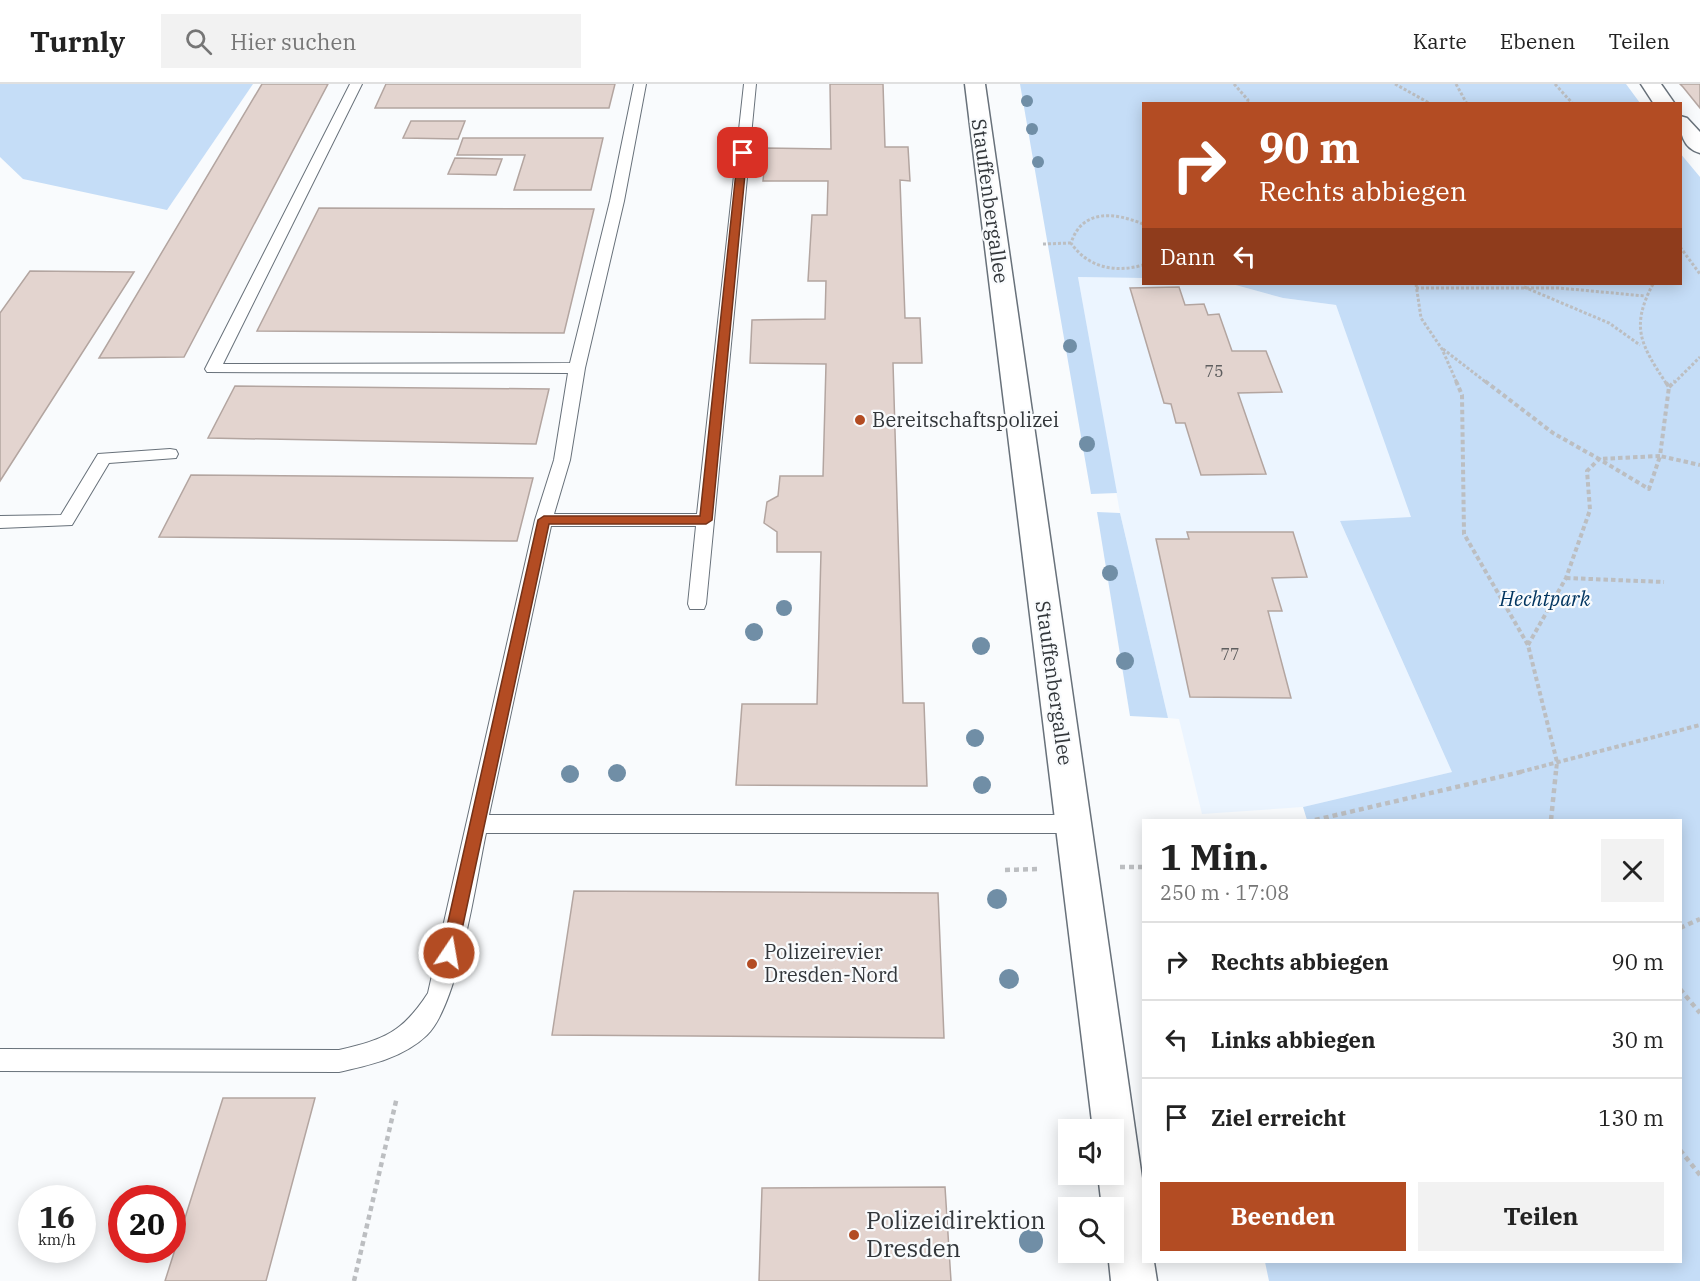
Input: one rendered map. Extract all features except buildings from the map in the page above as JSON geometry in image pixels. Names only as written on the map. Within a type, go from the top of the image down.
[{"type":"main road","name":"Stauffenbergallee","points":[[975,84],[1134,1281]]},
{"type":"main road","points":[[1651,84],[1664,102]]},
{"type":"main road","points":[[1682,124],[1700,146]]},
{"type":"lane","points":[[356,84],[213,369],[577,368]]},
{"type":"lane","points":[[0,1060],[339,1061],[382,1051],[419,1027],[439,996],[544,520],[562,460],[577,368],[617,201],[640,84]]},
{"type":"lane","points":[[697,604],[750,84]]},
{"type":"lane","points":[[0,522],[66,521],[104,458],[170,454]]},
{"type":"lane","points":[[544,520],[706,520]]},
{"type":"lane","points":[[477,824],[1073,824]]},
{"type":"path","points":[[1234,84],[1248,102]]},
{"type":"path","points":[[1395,84],[1427,102]]},
{"type":"path","points":[[1456,84],[1466,102]]},
{"type":"path","points":[[1555,84],[1571,102]]},
{"type":"path","points":[[1142,224],[1120,217],[1090,219],[1076,228],[1071,243],[1076,252],[1100,266],[1117,268],[1142,265]]},
{"type":"path","points":[[1043,244],[1071,243]]},
{"type":"path","points":[[1682,250],[1700,274]]},
{"type":"path","points":[[1518,285],[1609,323],[1640,345],[1669,387]]},
{"type":"path","points":[[1640,345],[1638,321],[1645,296],[1652,285]]},
{"type":"path","points":[[1551,819],[1557,762],[1528,645],[1464,534],[1462,395],[1442,349],[1421,318],[1416,286],[1602,289],[1645,296]]},
{"type":"path","points":[[1442,349],[1553,433],[1649,489],[1660,456],[1669,387],[1700,357]]},
{"type":"path","points":[[1528,645],[1566,578],[1590,510],[1587,471],[1599,459],[1660,456],[1700,465]]},
{"type":"path","points":[[1566,578],[1664,582]]},
{"type":"path","points":[[1319,819],[1700,725]]},
{"type":"path","points":[[1682,927],[1700,920]]},
{"type":"path","points":[[1682,992],[1700,1013]]},
{"type":"path","points":[[354,1281],[398,1097]]},
{"type":"path","points":[[1682,1152],[1700,1176]]},
{"type":"shaded area","points":[[1078,277],[1142,278],[1142,285],[1236,285],[1283,298],[1336,305],[1413,519],[1340,521],[1452,772],[1303,807],[1202,814],[1179,719],[1168,718],[1120,513]]},
{"type":"green space","points":[[0,84],[253,84],[167,210],[23,179],[0,157]]},
{"type":"green space","points":[[1020,84],[1626,84],[1639,102],[1142,102],[1142,278],[1078,277],[1117,493],[1091,494]]},
{"type":"green space","name":"Hechtpark","points":[[1682,155],[1700,177],[1700,1281],[1269,1281],[1265,1263],[1682,1263],[1682,819],[1307,819],[1303,807],[1452,772],[1340,521],[1411,517],[1336,305],[1283,298],[1236,285],[1682,285]]},
{"type":"green space","points":[[1097,512],[1120,513],[1168,718],[1130,716]]},
{"type":"place","name":"Bereitschaftspolizei","points":[[860,420]]},
{"type":"place","name":"Polizeirevier Dresden-Nord","points":[[752,964]]},
{"type":"place","name":"Polizeidirektion Dresden","points":[[854,1235]]},
{"type":"route","points":[[449,953],[544,520],[706,520],[743,153]]}]
